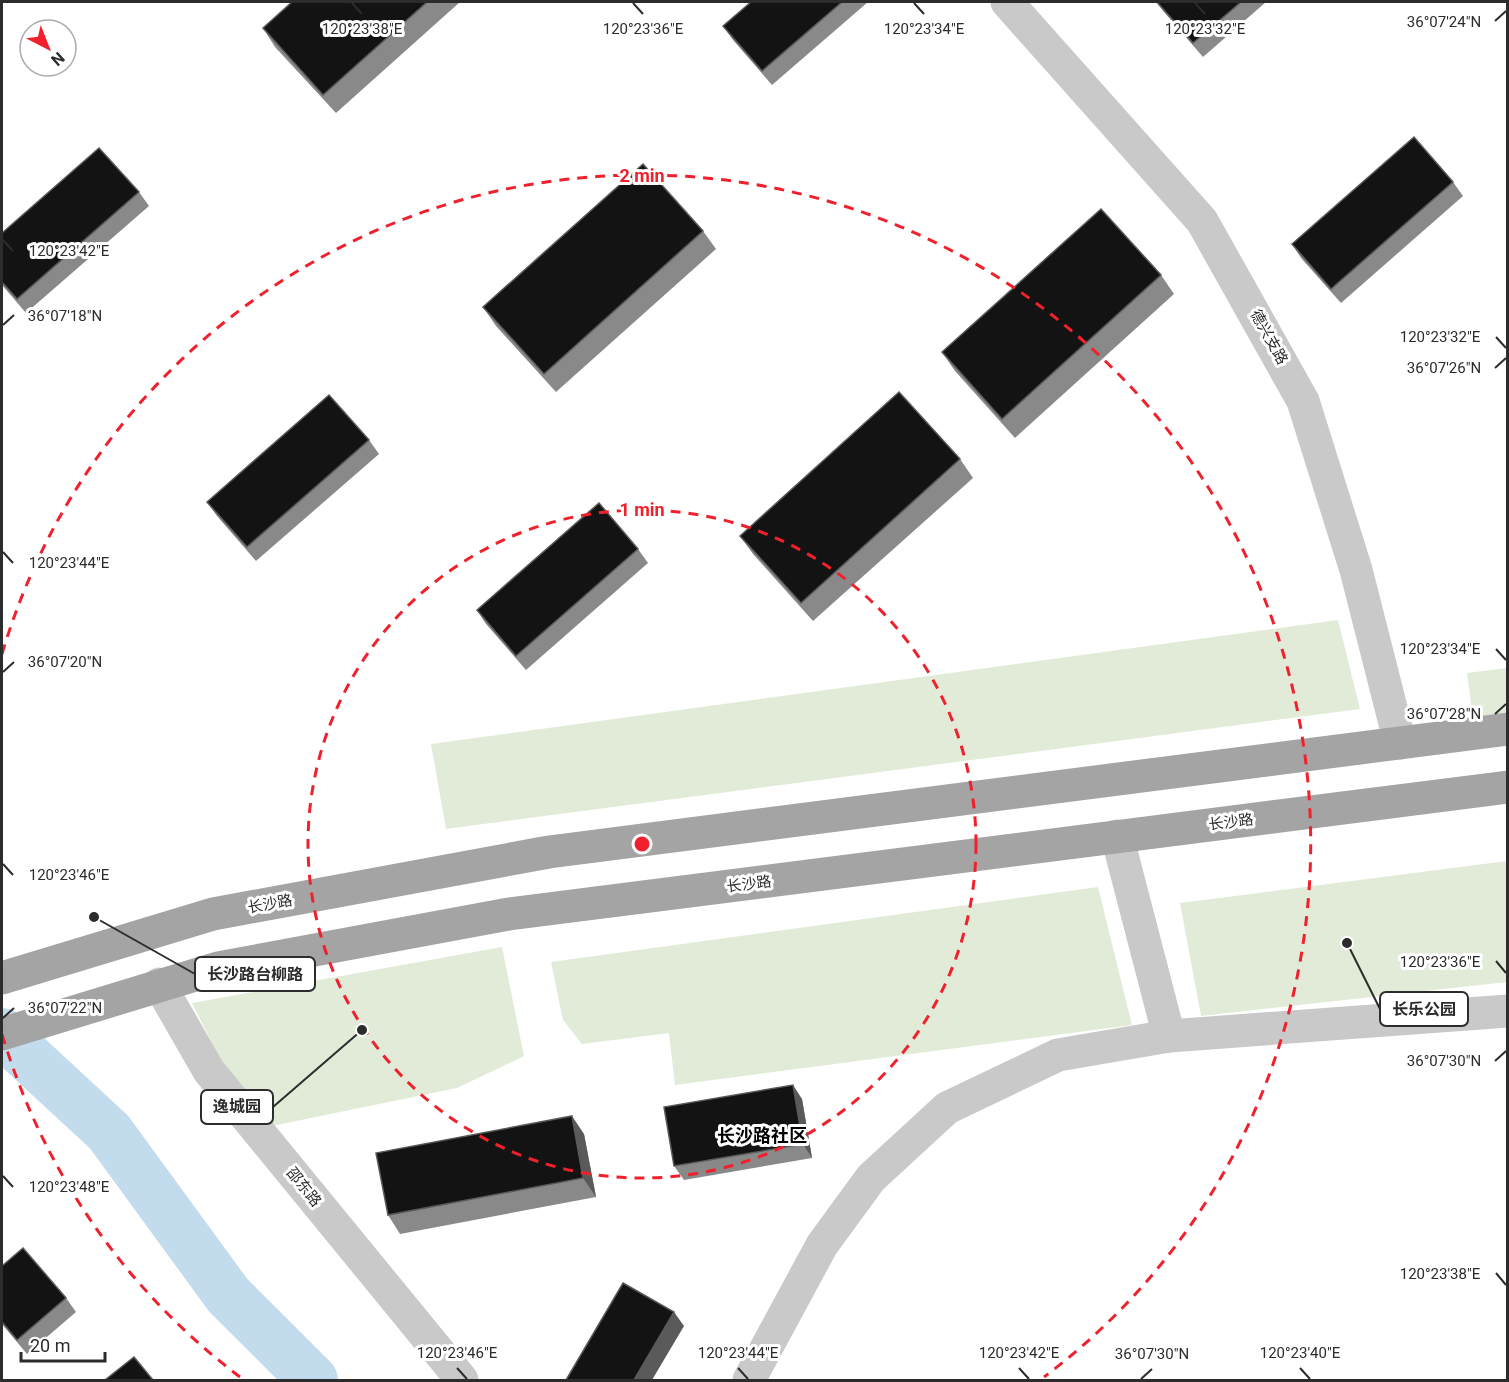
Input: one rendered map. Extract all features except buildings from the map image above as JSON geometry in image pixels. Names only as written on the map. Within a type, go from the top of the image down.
[{"type":"main road","name":"长沙路","points":[[2,978],[74,954],[213,914],[549,852],[1508,729]]},
{"type":"main road","name":"长沙路","points":[[2,1034],[102,1001],[218,968],[509,914],[1508,786]]},
{"type":"street","name":"德兴支路","points":[[1007,2],[1202,221],[1303,401],[1356,570],[1400,743]]},
{"type":"street","points":[[1117,836],[1169,1036]]},
{"type":"street","name":"邵东路","points":[[159,984],[209,1071],[462,1380]]},
{"type":"street","points":[[749,1380],[822,1245],[871,1178],[947,1108],[1058,1055],[1169,1036],[1508,1011]]},
{"type":"green space","points":[[1338,620],[1360,709],[446,829],[431,744]]},
{"type":"green space","points":[[1507,668],[1507,713],[1473,718],[1467,673]]},
{"type":"green space","points":[[1507,861],[1507,982],[1201,1016],[1180,903]]},
{"type":"green space","points":[[1098,887],[1132,1025],[675,1085],[669,1033],[582,1044],[563,1020],[551,962]]},
{"type":"green space","points":[[502,947],[524,1056],[457,1088],[267,1127],[221,1061],[192,1003]]},
{"type":"waterway","points":[[2,1033],[109,1132],[228,1295],[313,1380]]},
{"type":"place","name":"长沙路台柳路","points":[[94,917]]},
{"type":"place","name":"长乐公园","points":[[1347,943]]},
{"type":"place","name":"逸城园","points":[[362,1030]]},
{"type":"district","name":"长沙路社区","points":[[762,1136]]}]
